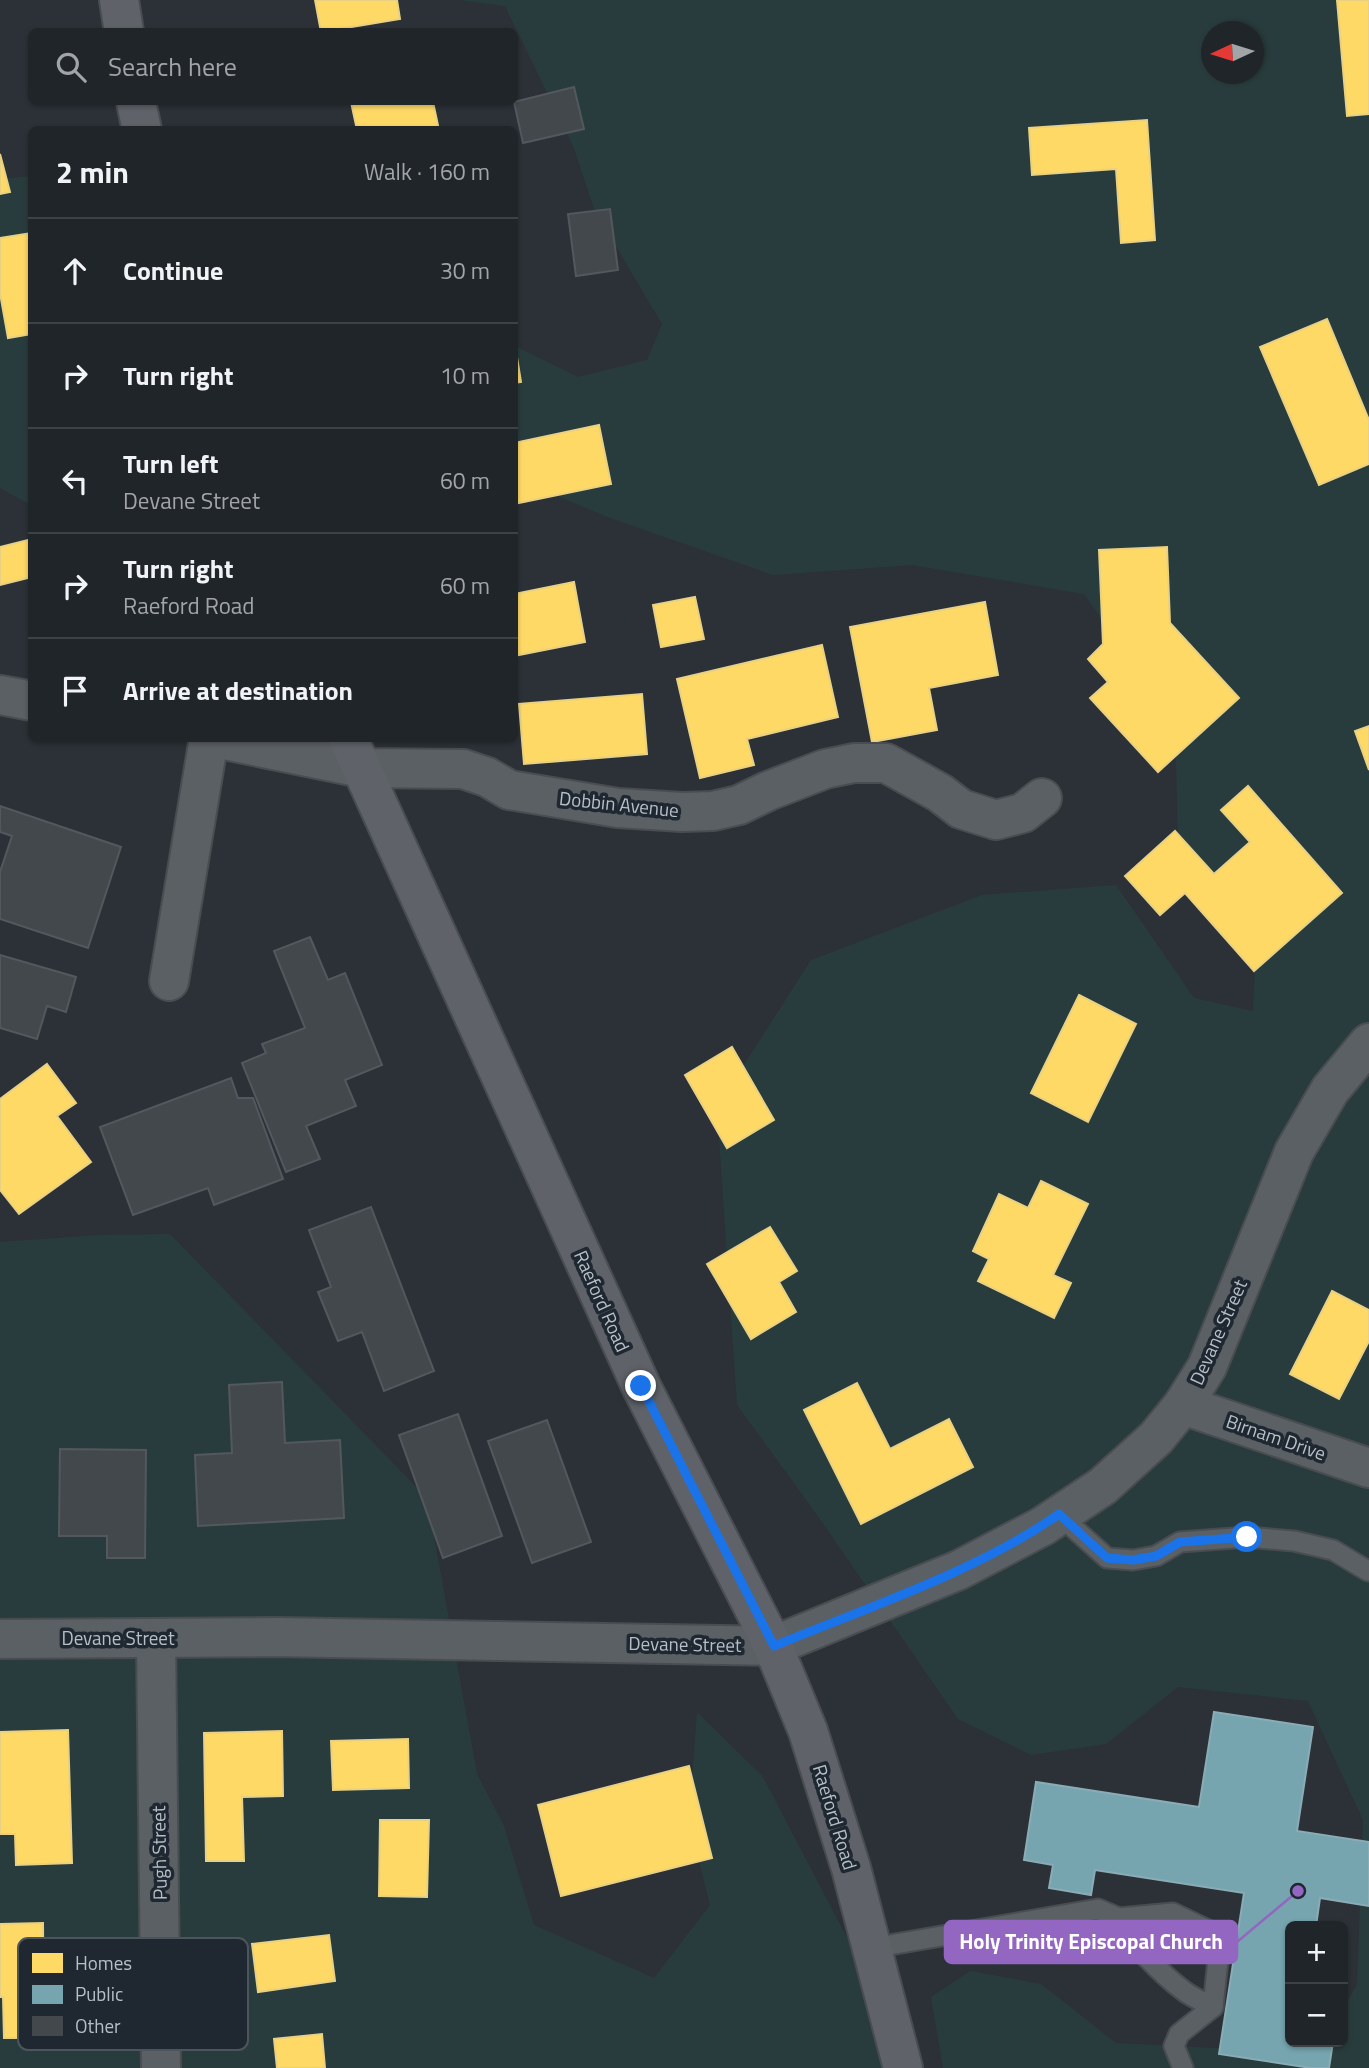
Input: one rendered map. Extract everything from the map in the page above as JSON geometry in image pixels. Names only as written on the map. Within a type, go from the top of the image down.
[{"type":"main road","points":[[119,0],[123,28]]},
{"type":"main road","points":[[137,105],[141,126]]},
{"type":"main road","name":"Raeford Road","points":[[354,753],[641,1386],[774,1646],[808,1731],[851,1868],[903,2068]]},
{"type":"street","points":[[0,695],[28,700]]},
{"type":"street","points":[[169,981],[208,742]]},
{"type":"street","name":"Dobbin Avenue","points":[[252,742],[463,769],[486,777],[509,790],[618,808],[713,811],[739,806],[768,791],[825,769],[854,763],[886,763],[961,808],[996,820],[1023,813],[1042,798]]},
{"type":"street","name":"Devane Street","points":[[0,1639],[290,1637],[774,1646],[959,1570],[1043,1526],[1103,1486],[1156,1438],[1183,1405],[1207,1367],[1294,1152],[1330,1090],[1369,1043]]},
{"type":"street","name":"Birnam Drive","points":[[1183,1405],[1369,1468]]},
{"type":"street","name":"Pugh Street","points":[[156,1638],[159,1938]]},
{"type":"street","name":"Pugh Street","points":[[161,2050],[161,2068]]},
{"type":"lane","points":[[1059,1514],[1107,1558],[1133,1560],[1156,1556],[1180,1542],[1247,1537],[1333,1550],[1368,1571]]},
{"type":"lane","points":[[872,1948],[1098,1909],[1119,1917],[1172,1913],[1208,1930],[1218,1960],[1213,2007],[1179,2034],[1174,2046],[1183,2068]]},
{"type":"lane","points":[[1119,1917],[1122,1926],[1153,1963],[1185,1992],[1213,2007]]},
{"type":"shaded area","points":[[459,0],[1369,0],[1369,2068],[943,2068],[931,1997],[970,1971],[1041,1984],[1116,2043],[1315,2053],[1319,2047],[1348,2047],[1348,2000],[1357,1985],[1363,1820],[1308,1701],[1178,1687],[1106,1744],[1031,1755],[958,1719],[815,1512],[737,1405],[717,1107],[811,960],[982,895],[1116,885],[1194,998],[1253,1011],[1258,911],[1178,840],[1175,723],[1084,594],[912,565],[773,575],[605,516],[518,479],[518,347],[578,377],[647,360],[662,324],[595,211],[574,148],[505,6]]},
{"type":"shaded area","points":[[28,176],[28,503],[0,488],[0,179]]},
{"type":"shaded area","points":[[170,1234],[427,1498],[477,1774],[504,1826],[534,1925],[654,1978],[710,1905],[689,1821],[697,1712],[763,1777],[891,2022],[893,2068],[0,2068],[0,1242],[99,1235]]},
{"type":"building: Homes","points":[[315,0],[397,0],[400,19],[345,28],[320,28]]},
{"type":"building: Homes","points":[[1337,0],[1369,0],[1369,114],[1347,116]]},
{"type":"building: Homes","points":[[352,105],[434,105],[438,126],[356,126]]},
{"type":"building: Homes","points":[[1147,120],[1155,240],[1121,243],[1116,169],[1032,175],[1029,128]]},
{"type":"building: Homes","points":[[0,154],[10,192],[0,194]]},
{"type":"building: Homes","points":[[28,234],[28,335],[8,338],[0,293],[0,238]]},
{"type":"building: Homes","points":[[1327,319],[1369,420],[1369,464],[1319,485],[1260,347]]},
{"type":"building: Homes","points":[[599,425],[611,484],[518,503],[518,442]]},
{"type":"building: Homes","points":[[28,540],[28,578],[0,585],[0,547]]},
{"type":"building: Homes","points":[[1167,547],[1170,623],[1239,698],[1158,772],[1090,698],[1108,682],[1088,659],[1103,644],[1099,550]]},
{"type":"building: Homes","points":[[574,582],[585,642],[518,655],[518,593]]},
{"type":"building: Homes","points":[[695,597],[704,639],[661,647],[653,605]]},
{"type":"building: Homes","points":[[985,602],[998,675],[929,688],[937,730],[872,742],[850,627]]},
{"type":"building: Homes","points":[[822,645],[838,717],[747,739],[754,765],[700,778],[677,679]]},
{"type":"building: Homes","points":[[642,694],[647,754],[524,764],[519,704]]},
{"type":"building: Homes","points":[[1369,726],[1369,770],[1355,731]]},
{"type":"building: Homes","points":[[1248,786],[1342,893],[1254,971],[1185,893],[1160,915],[1125,876],[1175,831],[1214,874],[1250,842],[1221,810]]},
{"type":"building: Homes","points":[[1079,995],[1136,1024],[1088,1122],[1031,1093]]},
{"type":"building: Homes","points":[[732,1047],[774,1120],[727,1148],[685,1075]]},
{"type":"building: Homes","points":[[47,1064],[76,1103],[57,1116],[91,1162],[19,1214],[0,1190],[0,1099]]},
{"type":"building: Homes","points":[[1041,1181],[1088,1204],[1053,1275],[1071,1283],[1054,1318],[978,1281],[989,1259],[973,1251],[999,1194],[1028,1208]]},
{"type":"building: Homes","points":[[770,1227],[797,1271],[779,1282],[796,1312],[751,1339],[707,1264]]},
{"type":"building: Homes","points":[[1332,1291],[1369,1310],[1369,1341],[1339,1399],[1290,1374]]},
{"type":"building: Homes","points":[[857,1383],[890,1449],[949,1419],[973,1467],[861,1524],[804,1410]]},
{"type":"building: Homes","points":[[68,1730],[72,1863],[16,1865],[15,1834],[0,1834],[0,1732]]},
{"type":"building: Homes","points":[[282,1731],[283,1796],[242,1797],[244,1861],[206,1861],[204,1733]]},
{"type":"building: Homes","points":[[408,1739],[409,1788],[333,1790],[331,1741]]},
{"type":"building: Homes","points":[[689,1766],[712,1858],[561,1896],[538,1805]]},
{"type":"building: Homes","points":[[380,1820],[429,1820],[427,1897],[379,1896]]},
{"type":"building: Homes","points":[[43,1923],[43,1938],[18,1938],[18,2038],[4,2038],[3,1997],[0,1997],[0,1924]]},
{"type":"building: Homes","points":[[329,1935],[335,1981],[258,1992],[252,1944]]},
{"type":"building: Homes","points":[[322,2034],[325,2068],[277,2068],[274,2039]]},
{"type":"building: Public","points":[[1214,1712],[1313,1727],[1297,1831],[1369,1842],[1369,1906],[1320,1898],[1317,1921],[1285,1921],[1285,2047],[1332,2047],[1329,2068],[1311,2068],[1219,2054],[1244,1893],[1095,1870],[1091,1895],[1049,1888],[1053,1865],[1024,1860],[1036,1782],[1199,1807]]},
{"type":"building: Other","points":[[574,87],[584,129],[523,143],[515,105],[518,105],[518,101]]},
{"type":"building: Other","points":[[610,209],[618,270],[576,276],[568,214]]},
{"type":"building: Other","points":[[0,806],[121,847],[88,948],[0,919],[0,872],[12,836],[0,832]]},
{"type":"building: Other","points":[[310,937],[328,980],[345,973],[382,1065],[345,1080],[356,1106],[306,1126],[320,1159],[286,1172],[242,1063],[266,1053],[262,1044],[305,1028],[274,951]]},
{"type":"building: Other","points":[[0,955],[76,977],[66,1012],[47,1006],[37,1039],[0,1028]]},
{"type":"building: Other","points":[[231,1078],[238,1098],[253,1098],[283,1179],[214,1205],[208,1188],[133,1215],[100,1127]]},
{"type":"building: Other","points":[[371,1207],[434,1371],[384,1391],[362,1332],[338,1341],[318,1292],[331,1287],[309,1230]]},
{"type":"building: Other","points":[[282,1382],[285,1443],[340,1440],[344,1518],[198,1526],[195,1455],[232,1453],[229,1385]]},
{"type":"building: Other","points":[[458,1414],[502,1536],[443,1558],[399,1435]]},
{"type":"building: Other","points":[[547,1420],[591,1542],[532,1563],[488,1441]]},
{"type":"building: Other","points":[[60,1449],[146,1450],[145,1558],[107,1558],[107,1536],[59,1536]]},
{"type":"place","name":"Holy Trinity Episcopal Church","points":[[1298,1891]]},
{"type":"route","points":[[641,1386],[774,1646],[959,1570],[1043,1526],[1059,1514],[1107,1558],[1133,1560],[1156,1556],[1180,1542],[1247,1537]]}]
